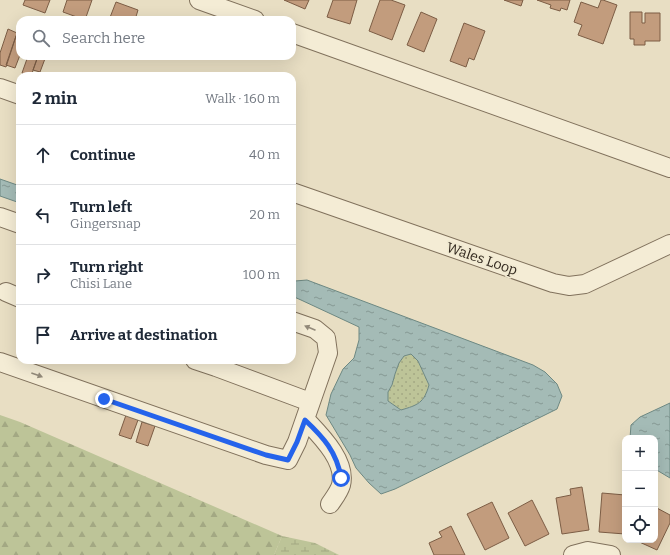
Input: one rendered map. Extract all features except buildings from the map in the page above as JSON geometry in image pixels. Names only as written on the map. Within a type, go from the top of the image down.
[{"type":"street","points":[[199,0],[244,16]]},
{"type":"street","points":[[296,34],[670,168]]},
{"type":"street","points":[[0,88],[16,94]]},
{"type":"street","name":"Wales Loop","points":[[296,193],[531,276],[569,286],[585,284],[670,244]]},
{"type":"street","points":[[0,217],[16,223]]},
{"type":"street","points":[[0,362],[266,455],[288,460],[297,442],[328,353],[326,338],[315,329],[296,322]]},
{"type":"street","points":[[207,364],[310,402]]},
{"type":"street","points":[[305,420],[332,450],[340,467],[341,485],[338,493],[330,504]]},
{"type":"street","points":[[573,555],[588,551],[611,555]]},
{"type":"green space","points":[[411,354],[418,361],[429,385],[425,396],[420,402],[412,407],[401,410],[388,401],[388,392],[392,385],[399,363],[404,356]]},
{"type":"green space","points":[[0,415],[20,422],[282,536],[274,555],[0,555]]},
{"type":"green space","points":[[282,536],[315,543],[339,555],[274,555]]},
{"type":"water","points":[[0,179],[16,185],[16,202],[0,196]]},
{"type":"water","points":[[307,280],[533,365],[545,372],[557,384],[562,396],[557,409],[395,489],[381,494],[356,468],[326,415],[331,394],[343,369],[354,358],[359,340],[359,327],[296,298],[296,281]],"holes":[[[411,354],[418,361],[429,385],[422,400],[412,407],[401,410],[388,401],[388,392],[392,385],[399,363],[404,356]]]},
{"type":"water","points":[[670,403],[670,478],[658,471],[658,435],[630,435],[631,425],[640,417]]},
{"type":"route","points":[[104,399],[266,455],[288,460],[297,442],[305,420],[325,440],[332,450],[340,467],[341,478]]}]
